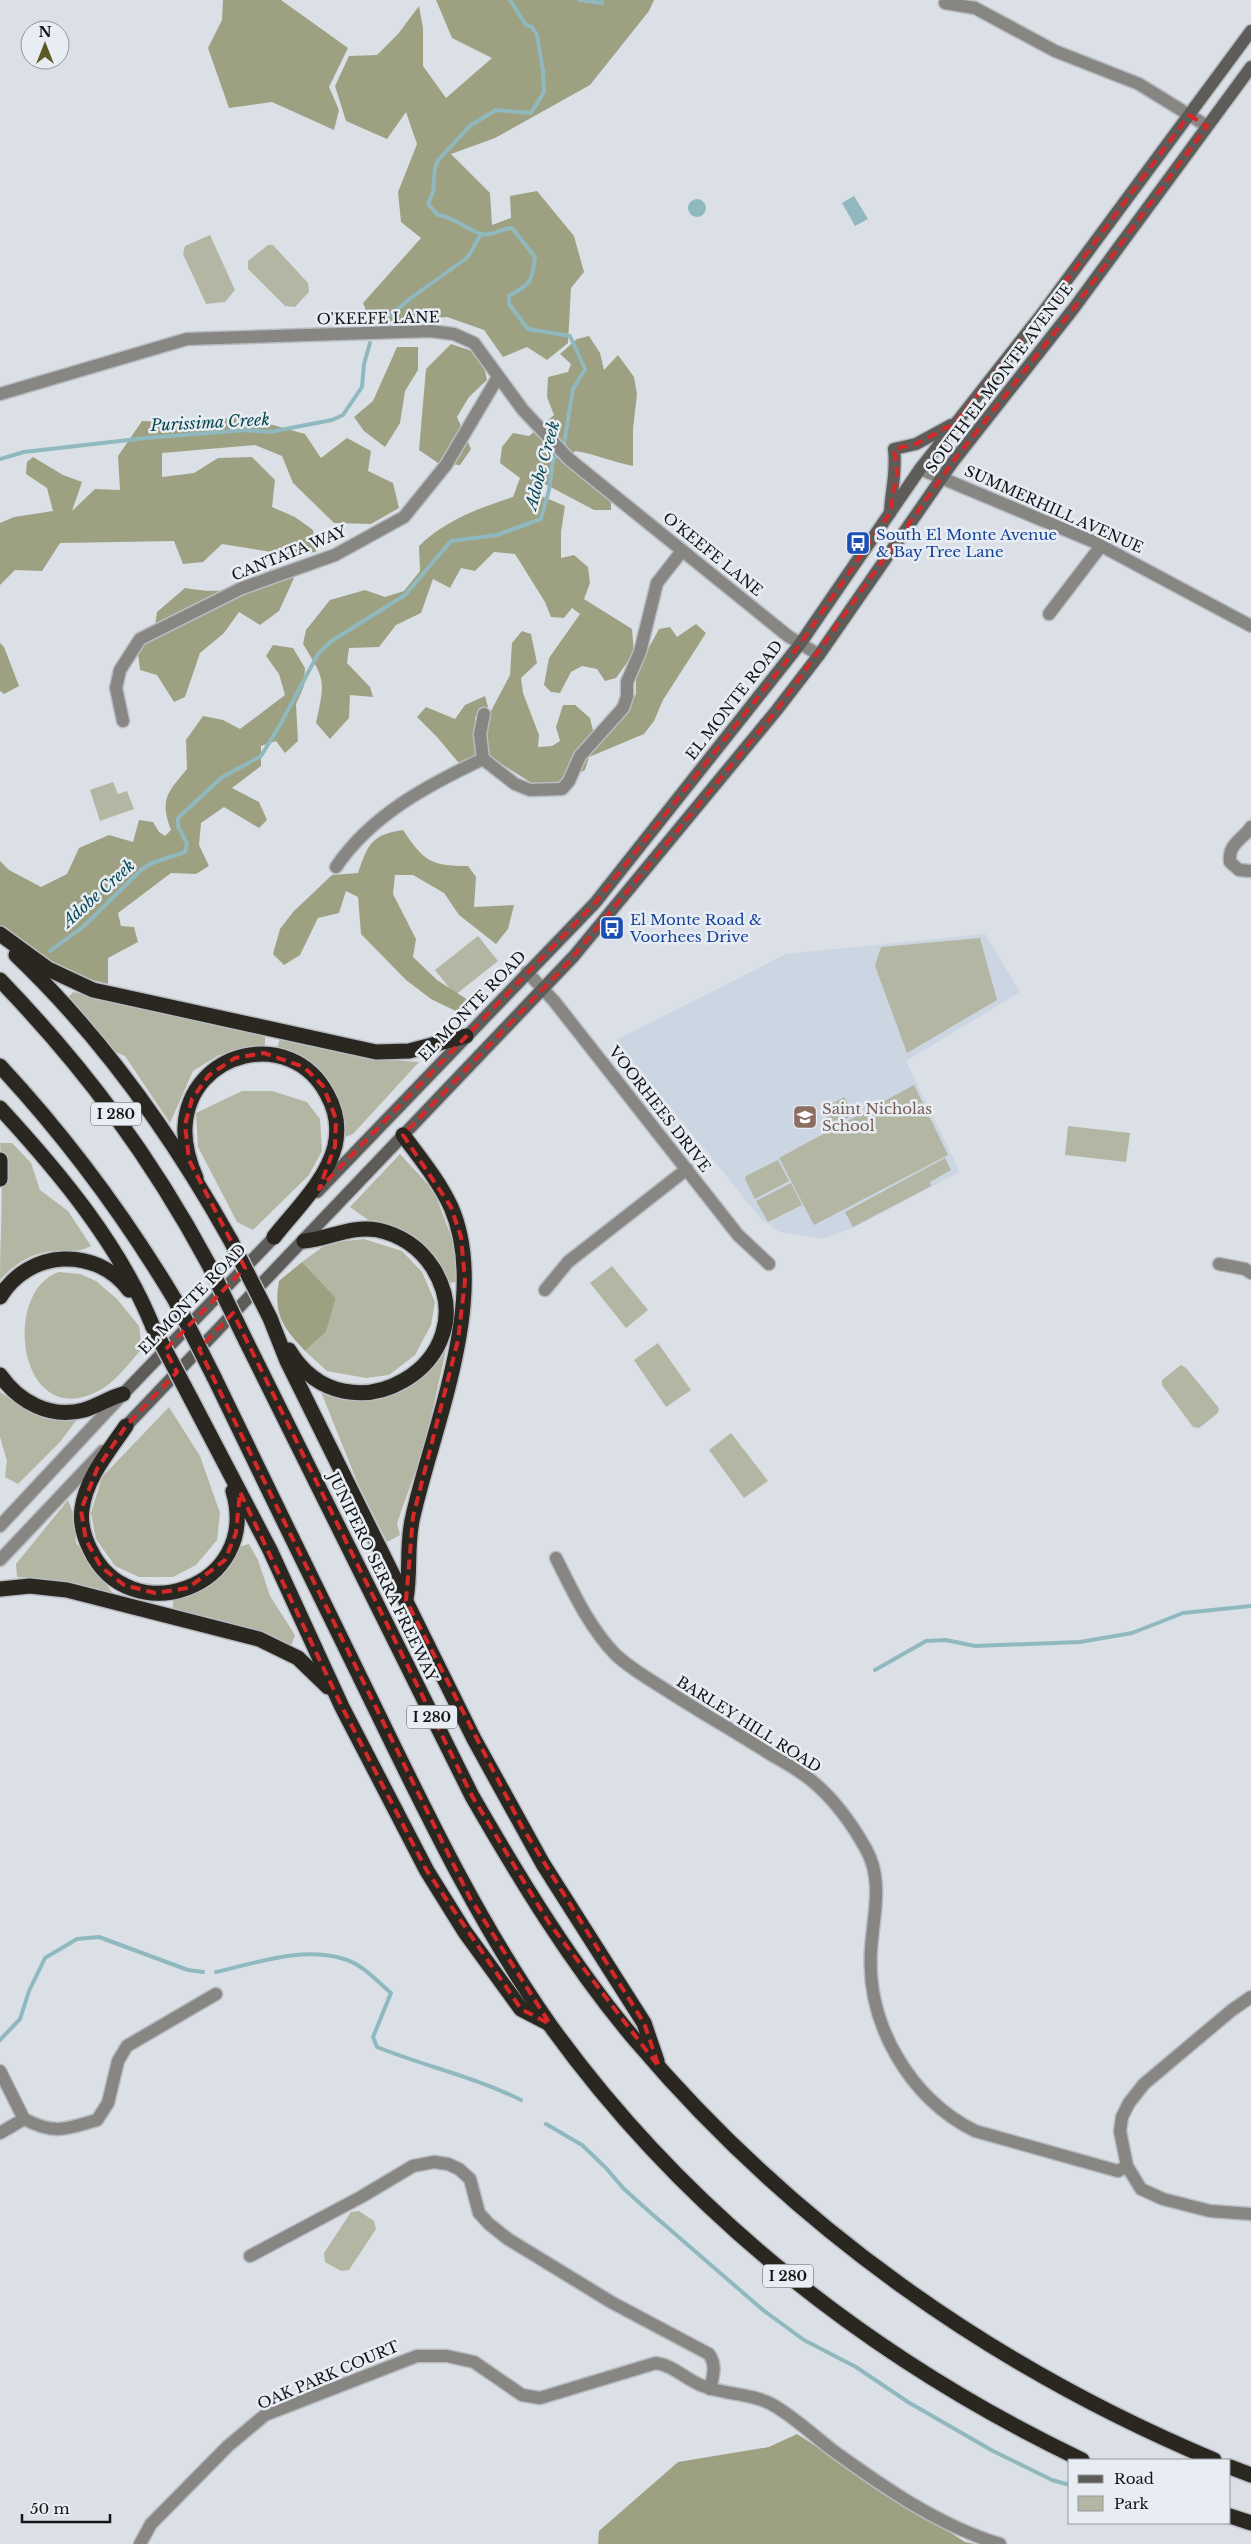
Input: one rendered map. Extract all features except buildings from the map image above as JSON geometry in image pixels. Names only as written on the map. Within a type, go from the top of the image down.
[{"type":"highway","points":[[0,934],[48,969],[78,984],[116,996],[376,1052],[418,1050],[466,1036]]},
{"type":"highway","points":[[0,940],[66,1007],[110,1060],[196,1178],[231,1241],[270,1318],[292,1355],[308,1373],[345,1392],[374,1392],[402,1383],[423,1367],[438,1345],[444,1320],[444,1296],[428,1261],[407,1241],[392,1234],[363,1229],[340,1232],[320,1239],[304,1240]]},
{"type":"highway","name":"JUNIPERO SERRA FREEWAY","points":[[0,980],[37,1019],[118,1117],[158,1175],[209,1266],[472,1796],[509,1860],[550,1923],[619,2019],[659,2067],[750,2161],[852,2249],[911,2294],[973,2336],[1036,2374],[1144,2429],[1212,2459]]},
{"type":"highway","points":[[196,1178],[189,1160],[185,1125],[192,1099],[209,1075],[221,1065],[248,1054],[278,1055],[304,1067],[323,1086],[331,1102],[336,1119],[335,1146],[319,1180],[274,1237]]},
{"type":"highway","name":"I 280","points":[[0,1066],[66,1141],[108,1195],[138,1239],[175,1300],[461,1881],[550,2024],[619,2112],[713,2210],[827,2308],[953,2392],[1022,2431],[1080,2459]]},
{"type":"highway","points":[[0,1108],[42,1155],[95,1225],[140,1294],[153,1327]]},
{"type":"highway","points":[[403,1135],[437,1182],[451,1207],[461,1237],[465,1281],[458,1340],[412,1517],[407,1555],[408,1584],[406,1600]]},
{"type":"highway","points":[[0,1160],[0,1179]]},
{"type":"highway","points":[[0,1296],[11,1282],[34,1265],[48,1260],[76,1258],[92,1262],[117,1277],[131,1292],[153,1327],[270,1550],[342,1707],[426,1871],[450,1909],[520,2009],[550,2024]]},
{"type":"highway","points":[[270,1318],[287,1361],[474,1739],[522,1827],[566,1901],[644,2023],[659,2067]]},
{"type":"highway","points":[[0,1375],[27,1402],[56,1412],[84,1410],[123,1394]]},
{"type":"highway","points":[[126,1426],[90,1483],[82,1510],[82,1525],[86,1540],[101,1567],[117,1581],[138,1590],[172,1593],[188,1588],[216,1571],[232,1548],[236,1533],[236,1502],[213,1441]]},
{"type":"highway","points":[[0,1589],[30,1586],[66,1590],[266,1642],[285,1650],[310,1668],[342,1707]]},
{"type":"highway","points":[[1231,2467],[1251,2475]]},
{"type":"highway","points":[[1231,2516],[1251,2523]]},
{"type":"main road","name":"SOUTH EL MONTE AVENUE","points":[[920,470],[1041,315],[1251,31]]},
{"type":"main road","name":"SOUTH EL MONTE AVENUE","points":[[543,989],[574,956],[776,711],[819,655],[943,478],[1074,308],[1251,67]]},
{"type":"main road","points":[[890,514],[891,493],[896,473],[894,449],[916,444],[955,423]]},
{"type":"main road","name":"EL MONTE ROAD","points":[[123,1394],[595,903],[800,644],[920,470]]},
{"type":"main road","points":[[126,1426],[543,989]]},
{"type":"street","points":[[945,3],[974,8],[1055,51],[1139,84],[1207,126]]},
{"type":"street","name":"O'KEEFE LANE","points":[[0,394],[187,339],[430,331],[454,334],[474,343],[498,377],[569,459],[800,644],[819,655]]},
{"type":"street","name":"CANTATA WAY","points":[[123,721],[116,688],[120,670],[140,640],[242,588],[335,555],[404,517],[446,465],[498,377]]},
{"type":"street","name":"SUMMERHILL AVENUE","points":[[920,470],[943,478],[1101,546],[1251,626]]},
{"type":"street","points":[[1049,614],[1101,546]]},
{"type":"street","points":[[484,714],[480,734],[483,759],[515,784],[530,790],[562,789],[569,781],[580,756],[623,708],[627,697],[627,682],[640,652],[657,583],[682,551]]},
{"type":"street","points":[[336,867],[357,839],[384,814],[483,759]]},
{"type":"street","points":[[1251,827],[1244,837],[1232,845],[1228,851],[1230,862],[1239,870],[1251,871]]},
{"type":"street","name":"VOORHEES DRIVE","points":[[527,972],[543,989],[738,1234],[769,1264]]},
{"type":"street","points":[[545,1290],[568,1262],[687,1169]]},
{"type":"street","points":[[1220,1264],[1245,1269],[1251,1273]]},
{"type":"street","name":"EL MONTE ROAD","points":[[0,1526],[123,1394]]},
{"type":"street","points":[[0,1560],[126,1426]]},
{"type":"street","name":"BARLEY HILL ROAD","points":[[556,1558],[595,1627],[615,1654],[700,1713],[812,1781],[854,1828],[867,1851],[878,1897],[870,1964],[878,2017],[908,2075],[928,2097],[956,2121],[975,2131],[1118,2171],[1127,2166]]},
{"type":"street","points":[[0,2071],[24,2119],[41,2128],[62,2131],[97,2120],[108,2103],[118,2061],[126,2046],[216,1994]]},
{"type":"street","points":[[1251,1997],[1232,2010],[1144,2084],[1129,2103],[1122,2117],[1120,2131],[1127,2166],[1142,2189],[1163,2199],[1210,2211],[1251,2214]]},
{"type":"street","points":[[0,2133],[24,2119]]},
{"type":"street","points":[[250,2256],[361,2197],[413,2166],[434,2162],[448,2164],[460,2169],[470,2179],[479,2213],[488,2224],[508,2239],[612,2302],[709,2354],[713,2360],[714,2369],[710,2389],[757,2398],[773,2405],[832,2449],[906,2499],[971,2535],[1000,2544]]},
{"type":"street","name":"OAK PARK COURT","points":[[140,2544],[151,2524],[228,2446],[265,2415],[416,2356],[447,2356],[474,2362],[522,2395],[540,2398],[656,2363],[669,2365],[696,2384],[710,2389]]},
{"type":"highlighted area","points":[[1189,115],[1207,126],[1074,308],[952,463],[776,711],[568,963],[403,1135],[451,1207],[461,1237],[465,1281],[458,1340],[413,1517],[406,1600],[522,1827],[644,2023],[659,2067],[549,1923],[472,1796],[233,1313],[199,1349],[470,1898],[550,2024],[521,2009],[427,1871],[342,1707],[240,1492],[236,1533],[225,1560],[188,1588],[155,1593],[124,1585],[101,1567],[86,1540],[81,1510],[97,1469],[126,1426],[177,1372],[165,1350],[245,1268],[189,1160],[185,1125],[192,1099],[209,1075],[235,1058],[264,1053],[304,1067],[323,1086],[336,1119],[335,1146],[319,1189],[595,903],[800,644],[890,513],[897,473],[894,449],[916,444],[955,423],[1041,315]]},
{"type":"shaded area","name":"Saint Nicholas School","points":[[985,934],[1020,992],[906,1061],[960,1172],[853,1228],[821,1239],[780,1232],[762,1220],[616,1040],[786,954]]},
{"type":"green space","points":[[223,0],[281,0],[348,48],[329,87],[339,110],[334,130],[272,102],[229,108],[208,48],[222,20]]},
{"type":"green space","points":[[436,0],[654,0],[649,11],[590,85],[495,138],[451,154],[490,193],[492,225],[511,218],[510,196],[537,191],[574,236],[584,272],[571,288],[568,343],[547,360],[527,347],[503,357],[484,330],[447,317],[371,323],[363,303],[421,238],[401,222],[398,192],[417,144],[406,112],[387,139],[346,121],[335,86],[349,56],[377,55],[398,34],[419,6],[423,28],[423,66],[446,98],[492,58],[452,38]]},
{"type":"green space","points":[[210,235],[235,290],[225,302],[206,304],[183,254],[185,246]]},
{"type":"green space","points":[[268,245],[273,245],[308,283],[309,292],[295,307],[285,306],[248,269],[248,261]]},
{"type":"green space","points":[[589,336],[600,353],[604,370],[618,355],[634,377],[637,394],[633,429],[633,466],[575,451],[568,461],[611,496],[611,510],[594,510],[543,483],[541,496],[565,506],[561,532],[561,558],[574,555],[588,567],[590,583],[584,599],[632,629],[634,653],[616,678],[605,681],[597,669],[582,666],[571,672],[560,693],[551,692],[544,685],[549,658],[580,614],[572,608],[564,618],[551,617],[545,602],[515,554],[494,552],[475,571],[461,568],[450,588],[433,579],[421,613],[396,625],[379,647],[349,648],[347,663],[370,687],[373,697],[350,695],[349,718],[330,739],[316,723],[322,682],[316,666],[303,644],[306,630],[330,600],[365,590],[385,597],[404,591],[420,571],[419,546],[429,537],[439,529],[463,516],[513,497],[520,478],[500,463],[502,447],[513,433],[529,436],[554,415],[547,397],[548,377],[568,372],[571,364],[560,354],[577,339]]},
{"type":"green space","points":[[451,344],[481,354],[487,380],[469,397],[457,417],[471,449],[460,465],[438,463],[419,450],[426,369]]},
{"type":"green space","points":[[397,347],[418,347],[418,370],[405,391],[400,423],[385,447],[364,431],[354,417],[373,401]]},
{"type":"green space","points":[[241,416],[305,434],[321,458],[347,438],[371,451],[368,471],[393,483],[399,508],[371,524],[334,523],[293,483],[282,456],[255,445],[162,453],[162,477],[194,473],[218,458],[252,457],[275,480],[272,507],[295,517],[313,530],[316,552],[290,555],[222,544],[203,562],[183,564],[174,541],[60,543],[42,571],[15,570],[0,585],[0,523],[14,517],[53,511],[47,488],[26,474],[27,462],[33,457],[63,475],[82,482],[72,511],[95,489],[120,490],[118,456],[142,421],[196,423]]},
{"type":"green space","points":[[272,569],[294,578],[279,611],[260,625],[239,612],[224,633],[200,653],[185,697],[174,702],[157,675],[140,670],[138,653],[154,633],[157,612],[185,588],[211,591],[231,589]]},
{"type":"green space","points":[[696,624],[706,633],[663,700],[654,721],[644,734],[589,757],[585,770],[570,778],[539,788],[500,763],[479,745],[489,715],[510,675],[512,643],[522,631],[531,634],[537,663],[521,678],[523,693],[539,735],[538,747],[552,746],[560,741],[556,727],[563,705],[575,705],[590,718],[595,739],[620,719],[636,694],[636,671],[659,629],[670,627],[677,637]]},
{"type":"green space","points":[[0,643],[4,647],[19,686],[4,694],[0,691]]},
{"type":"green space","points":[[273,645],[293,648],[305,668],[304,686],[296,704],[298,741],[285,753],[276,741],[261,746],[261,766],[232,788],[259,802],[267,820],[259,828],[224,807],[201,823],[199,845],[209,866],[196,874],[171,873],[118,913],[121,926],[134,927],[138,942],[108,958],[108,984],[61,972],[0,930],[0,861],[9,870],[41,887],[67,874],[79,848],[109,835],[133,842],[139,820],[153,822],[159,832],[165,836],[171,830],[166,811],[167,796],[187,769],[186,740],[203,716],[223,720],[240,729],[285,695],[279,674],[266,656]]},
{"type":"green space","points":[[485,696],[488,707],[475,717],[475,762],[463,768],[417,717],[426,707],[455,719],[465,705]]},
{"type":"green space","points":[[113,782],[118,794],[127,791],[134,809],[100,821],[90,790]]},
{"type":"green space","points":[[403,830],[417,849],[429,860],[445,865],[468,866],[476,877],[474,907],[514,905],[508,929],[496,944],[459,915],[444,893],[413,875],[395,875],[393,894],[416,939],[413,957],[437,980],[471,1002],[462,1014],[431,999],[406,980],[361,934],[358,897],[346,891],[339,913],[318,918],[300,955],[284,965],[273,954],[280,929],[293,912],[332,875],[358,873],[368,848],[377,838]]},
{"type":"green space","points":[[478,936],[498,961],[455,995],[435,970]]},
{"type":"green space","points":[[980,938],[997,1000],[907,1053],[875,966],[881,947]]},
{"type":"green space","points":[[73,992],[265,1036],[265,1046],[219,1055],[193,1071],[170,1123],[125,1056],[103,1047],[65,1001]]},
{"type":"green space","points":[[280,1039],[367,1058],[419,1062],[353,1134],[343,1138],[332,1092],[317,1067],[277,1048]]},
{"type":"green space","points":[[914,1085],[948,1155],[814,1225],[779,1158]]},
{"type":"green space","points":[[242,1091],[272,1091],[307,1102],[320,1119],[322,1151],[309,1175],[253,1230],[237,1222],[198,1147],[196,1113]]},
{"type":"green space","points":[[844,1097],[854,1114],[831,1127],[822,1109]]},
{"type":"green space","points":[[1068,1126],[1130,1133],[1126,1162],[1065,1155]]},
{"type":"green space","points":[[0,1143],[12,1143],[31,1163],[40,1190],[68,1211],[91,1246],[85,1249],[52,1251],[33,1256],[15,1266],[0,1280],[2,1194]]},
{"type":"green space","points":[[400,1154],[434,1191],[455,1247],[456,1282],[449,1283],[441,1266],[415,1236],[371,1222],[350,1207]]},
{"type":"green space","points":[[945,1158],[951,1170],[930,1182],[931,1186],[853,1227],[845,1212]]},
{"type":"green space","points":[[778,1160],[789,1181],[755,1199],[745,1179],[746,1176]]},
{"type":"green space","points":[[791,1183],[802,1205],[768,1222],[756,1201]]},
{"type":"green space","points":[[364,1239],[402,1251],[422,1272],[435,1302],[431,1325],[415,1355],[389,1375],[366,1378],[327,1371],[305,1351],[326,1332],[336,1298],[302,1262],[328,1243]]},
{"type":"green space","points":[[302,1262],[336,1298],[326,1332],[305,1351],[286,1327],[277,1303],[279,1281]]},
{"type":"green space","points":[[612,1266],[648,1310],[626,1328],[590,1283]]},
{"type":"green space","points":[[59,1272],[80,1274],[96,1281],[117,1299],[139,1326],[142,1349],[108,1385],[74,1399],[52,1394],[36,1378],[27,1356],[25,1330],[29,1305],[41,1284]]},
{"type":"green space","points":[[451,1328],[424,1448],[397,1523],[400,1535],[387,1542],[358,1484],[319,1387],[365,1398],[388,1396],[401,1391],[421,1375],[430,1364]]},
{"type":"green space","points":[[658,1343],[691,1390],[666,1407],[634,1360]]},
{"type":"green space","points":[[1181,1365],[1186,1368],[1219,1408],[1218,1413],[1199,1428],[1193,1427],[1162,1385],[1162,1380]]},
{"type":"green space","points":[[0,1392],[28,1411],[71,1415],[78,1418],[60,1442],[18,1484],[5,1477],[7,1461],[0,1437]]},
{"type":"green space","points":[[169,1407],[200,1456],[220,1513],[217,1540],[196,1565],[173,1577],[139,1577],[115,1566],[96,1539],[91,1513],[102,1477]]},
{"type":"green space","points":[[731,1433],[768,1481],[744,1498],[709,1450]]},
{"type":"green space","points":[[68,1500],[73,1513],[76,1543],[115,1596],[41,1579],[17,1577],[16,1564]]},
{"type":"green space","points":[[249,1544],[258,1560],[270,1596],[295,1635],[291,1646],[264,1633],[173,1613],[173,1598],[231,1549]]},
{"type":"green space","points":[[359,2211],[374,2221],[376,2229],[349,2270],[341,2271],[325,2262],[324,2253],[351,2212]]},
{"type":"green space","points":[[797,2434],[965,2542],[975,2544],[598,2544],[599,2531],[678,2462],[769,2447]]},
{"type":"water","points":[[854,196],[868,219],[855,226],[842,203]]},
{"type":"water","points":[[697,199],[703,202],[706,208],[703,214],[697,217],[691,214],[688,208],[691,202]]},
{"type":"waterway","name":"Adobe Creek","points":[[50,951],[84,926],[141,870],[152,863],[185,852],[187,844],[178,826],[178,818],[221,778],[261,756],[318,654],[330,642],[405,595],[451,541],[497,535],[541,519],[549,490],[553,460],[564,444],[573,389],[585,369],[570,336],[528,329],[509,304],[509,296],[529,281],[533,272],[535,257],[512,228],[485,235],[481,234],[449,218],[438,215],[428,204],[433,192],[435,168],[438,160],[471,125],[496,110],[531,113],[544,92],[543,71],[537,35],[532,27],[526,25],[510,0]]},
{"type":"waterway","name":"Adobe Creek","points":[[580,0],[602,3],[602,0]]},
{"type":"waterway","name":"Purissima Creek","points":[[378,325],[411,298],[468,257],[481,234]]},
{"type":"waterway","name":"Purissima Creek","points":[[0,459],[24,452],[146,438],[245,430],[270,432],[332,420],[343,415],[362,387],[364,364],[370,343]]},
{"type":"waterway","points":[[875,1670],[926,1641],[946,1640],[975,1646],[1080,1642],[1132,1633],[1183,1613],[1251,1606]]},
{"type":"waterway","points":[[0,2040],[20,2019],[29,1991],[45,1958],[77,1939],[99,1937],[188,1970],[203,1972]]},
{"type":"waterway","points":[[216,1972],[296,1955],[328,1955],[351,1961],[369,1973],[391,1993],[373,2037],[377,2047],[468,2078],[521,2100]]},
{"type":"waterway","points":[[546,2124],[582,2145],[624,2189],[652,2214],[763,2310],[804,2340],[856,2367],[908,2402],[993,2451],[1052,2480],[1068,2484]]},
{"type":"place","name":"South El Monte Avenue & Bay Tree Lane","points":[[858,543]]},
{"type":"place","name":"El Monte Road & Voorhees Drive","points":[[612,928]]},
{"type":"place","name":"Saint Nicholas School","points":[[805,1117]]}]
